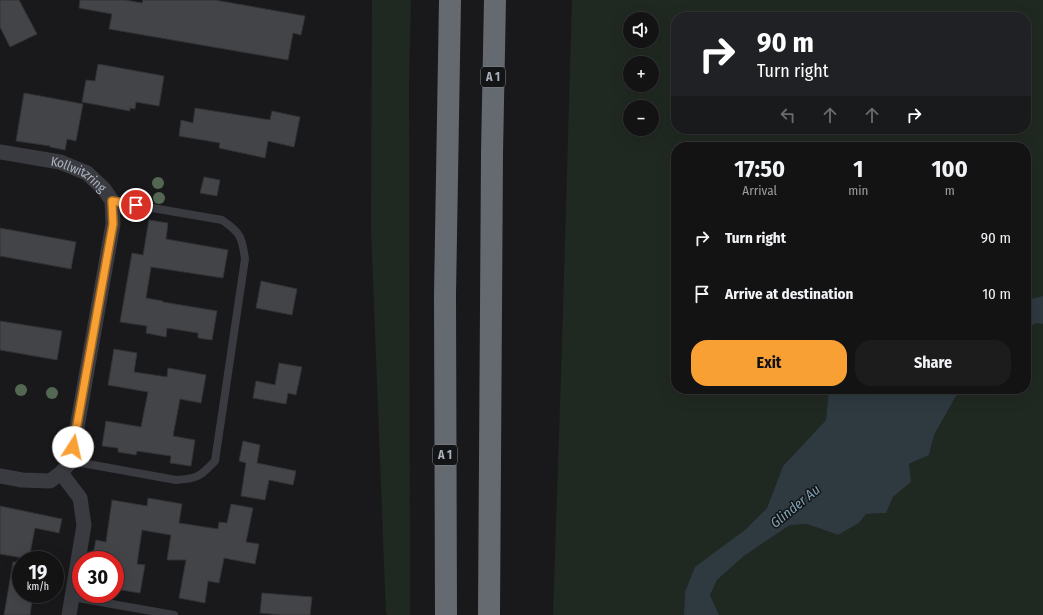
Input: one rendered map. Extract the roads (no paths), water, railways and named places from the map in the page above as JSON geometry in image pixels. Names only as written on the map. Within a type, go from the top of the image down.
[{"type":"highway","name":"A 1","points":[[446,615],[445,295],[450,0]]},
{"type":"highway","name":"A 1","points":[[489,615],[492,153],[496,0]]},
{"type":"street","name":"Kollwitzring","points":[[0,152],[60,162],[86,173],[104,189],[112,201],[113,224],[71,461],[61,473],[50,481],[22,480],[0,476]]},
{"type":"street","points":[[61,473],[80,498],[84,525],[80,551]]},
{"type":"street","points":[[68,615],[72,597]]},
{"type":"lane","points":[[71,461],[176,480],[190,480],[203,474],[215,461],[245,259],[243,241],[236,230],[222,220],[112,201]]},
{"type":"lane","points":[[106,603],[174,615]]},
{"type":"water","points":[[1043,296],[1043,324],[1037,323],[1031,326],[1031,299]]},
{"type":"water","name":"Glinder Au","points":[[829,394],[957,394],[934,435],[929,455],[909,464],[911,482],[893,497],[886,513],[866,514],[859,523],[838,535],[807,524],[790,525],[744,556],[717,580],[710,595],[719,615],[684,615],[685,592],[695,567],[745,530],[767,508],[783,466],[826,420]]}]
